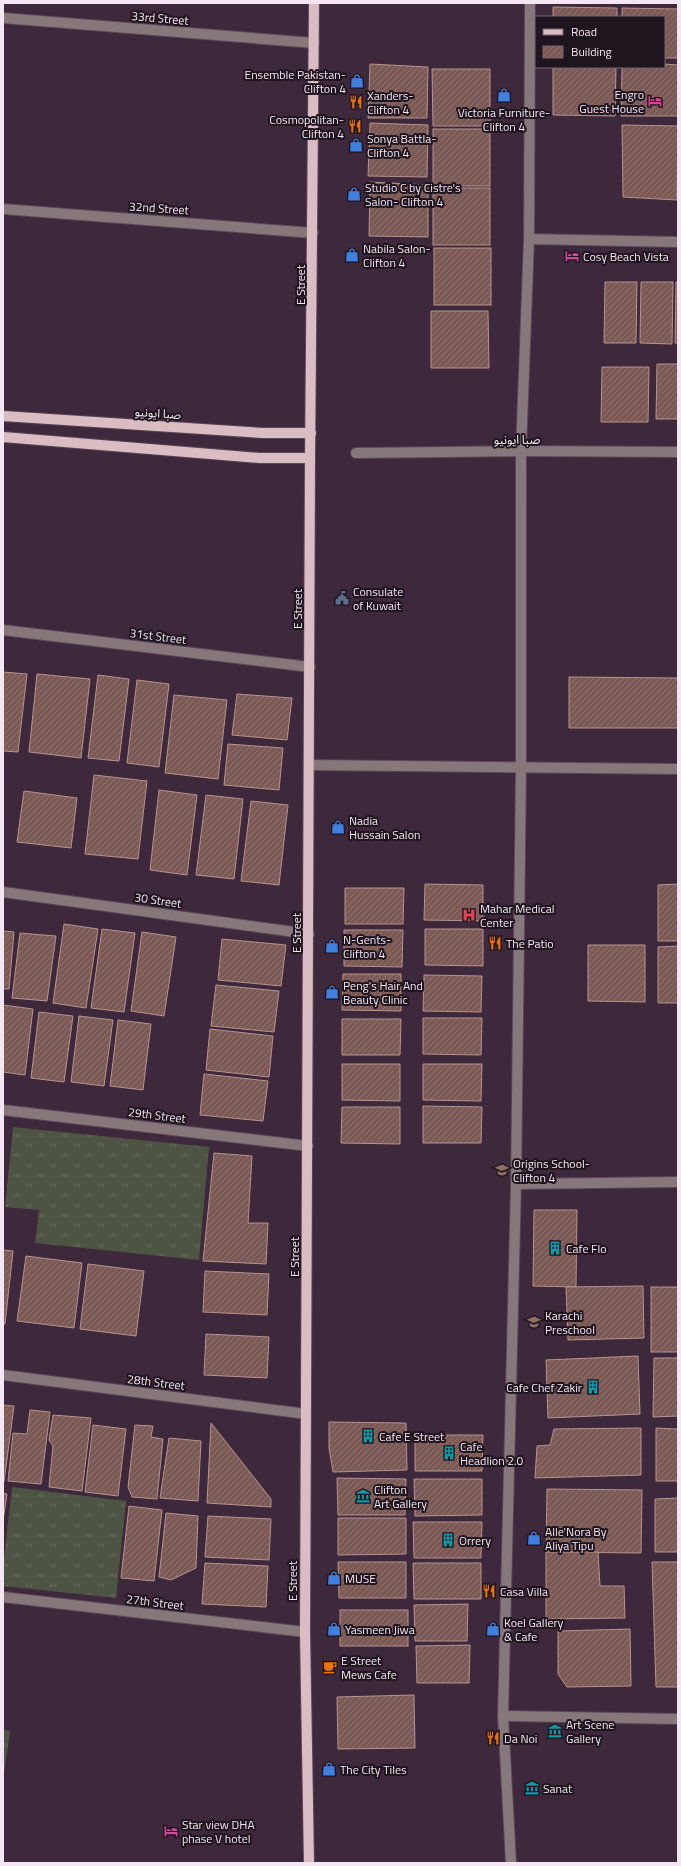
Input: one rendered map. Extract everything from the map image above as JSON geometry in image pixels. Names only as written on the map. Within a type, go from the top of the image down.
[{"type":"main road","name":"E Street","points":[[309,1863],[305,1632],[310,764],[310,458],[314,3]]},
{"type":"main road","name":"صبا ایونیو","points":[[3,416],[263,433],[311,433]]},
{"type":"main road","points":[[3,438],[260,458],[310,458]]},
{"type":"street","points":[[511,1863],[503,1716],[516,1184],[521,768],[521,451],[529,239],[530,3]]},
{"type":"street","name":"33rd Street","points":[[3,18],[314,43]]},
{"type":"street","name":"32nd Street","points":[[3,209],[313,233]]},
{"type":"street","points":[[529,239],[678,242]]},
{"type":"street","name":"صبا ایونیو","points":[[356,453],[521,451],[678,452]]},
{"type":"street","name":"31st Street","points":[[3,630],[310,667]]},
{"type":"street","points":[[310,764],[678,769]]},
{"type":"street","name":"30 Street","points":[[3,892],[309,934]]},
{"type":"street","name":"29th Street","points":[[3,1110],[308,1146]]},
{"type":"street","points":[[516,1184],[678,1182]]},
{"type":"street","name":"28th Street","points":[[3,1375],[306,1414]]},
{"type":"street","name":"27th Street","points":[[3,1597],[305,1632]]},
{"type":"street","points":[[503,1716],[678,1719]]},
{"type":"green space","points":[[13,1127],[209,1147],[199,1260],[35,1243],[39,1210],[5,1207]]},
{"type":"green space","points":[[12,1487],[126,1501],[116,1598],[3,1586],[3,1567]]},
{"type":"green space","points":[[3,1730],[10,1731],[3,1781]]},
{"type":"building","points":[[553,7],[617,8],[617,16],[553,16]]},
{"type":"building","points":[[622,8],[678,9],[678,58],[665,58],[665,16],[622,16]]},
{"type":"building","points":[[370,64],[428,67],[427,118],[368,118]]},
{"type":"building","points":[[665,64],[678,65],[678,116],[621,116],[622,68],[665,68]]},
{"type":"building","points":[[553,68],[616,68],[615,116],[553,115]]},
{"type":"building","points":[[432,69],[490,69],[490,126],[433,126]]},
{"type":"building","points":[[370,123],[428,125],[427,177],[368,176]]},
{"type":"building","points":[[622,125],[678,126],[677,200],[623,197]]},
{"type":"building","points":[[433,129],[490,129],[490,186],[433,186]]},
{"type":"building","points":[[370,182],[428,185],[428,237],[369,236]]},
{"type":"building","points":[[433,188],[490,188],[490,245],[433,245]]},
{"type":"building","points":[[434,248],[491,248],[491,305],[434,305]]},
{"type":"building","points":[[605,282],[637,282],[636,343],[604,343]]},
{"type":"building","points":[[641,282],[673,282],[672,344],[640,343]]},
{"type":"building","points":[[676,282],[678,282],[678,343],[675,343]]},
{"type":"building","points":[[431,311],[488,311],[489,368],[431,368]]},
{"type":"building","points":[[657,364],[678,364],[678,419],[656,419]]},
{"type":"building","points":[[602,367],[649,367],[648,422],[601,422]]},
{"type":"building","points":[[3,672],[27,674],[18,752],[3,751]]},
{"type":"building","points":[[37,674],[90,679],[81,758],[29,752]]},
{"type":"building","points":[[98,675],[129,679],[119,761],[88,758]]},
{"type":"building","points":[[569,677],[678,678],[678,728],[569,728]]},
{"type":"building","points":[[137,680],[169,684],[159,767],[127,763]]},
{"type":"building","points":[[237,694],[292,698],[287,740],[232,735]]},
{"type":"building","points":[[174,695],[227,700],[218,779],[165,773]]},
{"type":"building","points":[[228,744],[283,748],[279,790],[224,785]]},
{"type":"building","points":[[94,775],[147,781],[138,859],[85,854]]},
{"type":"building","points":[[159,790],[197,795],[187,875],[150,870]]},
{"type":"building","points":[[24,791],[77,798],[71,848],[17,842]]},
{"type":"building","points":[[206,795],[243,799],[234,879],[196,875]]},
{"type":"building","points":[[251,801],[288,805],[279,885],[241,881]]},
{"type":"building","points":[[425,884],[483,885],[483,921],[424,920]]},
{"type":"building","points":[[678,884],[678,941],[658,941],[658,885]]},
{"type":"building","points":[[345,888],[404,888],[403,924],[345,924]]},
{"type":"building","points":[[64,924],[98,929],[86,1008],[53,1003]]},
{"type":"building","points":[[102,929],[135,933],[124,1012],[91,1008]]},
{"type":"building","points":[[425,929],[483,929],[483,966],[425,965]]},
{"type":"building","points":[[344,930],[403,930],[402,967],[344,966]]},
{"type":"building","points":[[3,931],[14,932],[9,989],[3,989]]},
{"type":"building","points":[[142,932],[176,937],[164,1016],[131,1011]]},
{"type":"building","points":[[20,933],[56,936],[47,1001],[12,998]]},
{"type":"building","points":[[222,939],[286,945],[281,986],[218,980]]},
{"type":"building","points":[[588,945],[645,945],[645,1002],[588,1001]]},
{"type":"building","points":[[678,946],[678,1003],[658,1003],[658,947]]},
{"type":"building","points":[[343,974],[401,974],[401,1011],[342,1010]]},
{"type":"building","points":[[424,975],[482,976],[481,1012],[423,1011]]},
{"type":"building","points":[[216,985],[279,991],[274,1032],[211,1026]]},
{"type":"building","points":[[3,1005],[33,1009],[25,1075],[3,1072]]},
{"type":"building","points":[[39,1012],[73,1016],[64,1082],[31,1078]]},
{"type":"building","points":[[79,1016],[113,1020],[104,1086],[71,1082]]},
{"type":"building","points":[[423,1018],[482,1018],[481,1055],[423,1054]]},
{"type":"building","points":[[342,1019],[401,1019],[400,1055],[342,1055]]},
{"type":"building","points":[[118,1020],[151,1024],[143,1090],[110,1086]]},
{"type":"building","points":[[210,1029],[273,1036],[269,1077],[206,1070]]},
{"type":"building","points":[[342,1064],[400,1064],[400,1101],[342,1100]]},
{"type":"building","points":[[423,1064],[482,1064],[481,1101],[423,1100]]},
{"type":"building","points":[[204,1074],[268,1081],[263,1121],[200,1115]]},
{"type":"building","points":[[423,1106],[482,1107],[481,1143],[423,1143]]},
{"type":"building","points":[[342,1107],[400,1107],[400,1144],[341,1143]]},
{"type":"building","points":[[214,1153],[252,1156],[248,1223],[268,1223],[266,1264],[203,1261]]},
{"type":"building","name":"Cafe Flo","points":[[534,1210],[577,1210],[576,1287],[533,1286]]},
{"type":"building","points":[[3,1250],[13,1251],[5,1324],[3,1324]]},
{"type":"building","points":[[26,1256],[82,1263],[74,1328],[17,1321]]},
{"type":"building","points":[[88,1264],[144,1271],[136,1336],[80,1329]]},
{"type":"building","points":[[205,1271],[269,1274],[267,1315],[203,1312]]},
{"type":"building","name":"Karachi Preschool","points":[[643,1286],[644,1338],[568,1340],[566,1287]]},
{"type":"building","points":[[651,1287],[678,1287],[678,1352],[651,1352]]},
{"type":"building","points":[[206,1334],[269,1337],[267,1378],[204,1375]]},
{"type":"building","name":"Cafe Chef Zakir","points":[[638,1356],[640,1414],[548,1418],[546,1360]]},
{"type":"building","points":[[654,1358],[678,1358],[678,1416],[653,1417]]},
{"type":"building","points":[[3,1405],[14,1406],[4,1482],[3,1482]]},
{"type":"building","points":[[30,1410],[50,1412],[41,1484],[8,1481],[13,1433],[27,1434]]},
{"type":"building","points":[[53,1415],[91,1418],[82,1491],[49,1487],[53,1446],[49,1440]]},
{"type":"building","name":"Cafe E Street","points":[[329,1422],[406,1423],[407,1470],[333,1472],[329,1448]]},
{"type":"building","points":[[211,1423],[271,1499],[271,1507],[207,1503]]},
{"type":"building","points":[[93,1425],[126,1429],[118,1496],[85,1492]]},
{"type":"building","points":[[135,1425],[153,1426],[151,1437],[163,1439],[157,1499],[132,1497],[128,1487]]},
{"type":"building","points":[[641,1428],[641,1475],[535,1478],[537,1446],[550,1445],[554,1429]]},
{"type":"building","points":[[656,1428],[678,1429],[678,1481],[656,1481]]},
{"type":"building","name":"Cafe Headlion 2.0","points":[[415,1435],[483,1435],[482,1471],[415,1471]]},
{"type":"building","points":[[169,1438],[201,1441],[198,1501],[160,1498]]},
{"type":"building","name":"Clifton Art Gallery","points":[[337,1478],[406,1479],[405,1515],[338,1515]]},
{"type":"building","points":[[414,1479],[482,1479],[482,1515],[415,1516]]},
{"type":"building","points":[[547,1489],[642,1490],[641,1553],[546,1552]]},
{"type":"building","points":[[3,1493],[7,1494],[3,1521]]},
{"type":"building","points":[[678,1498],[678,1552],[655,1552],[655,1499]]},
{"type":"building","points":[[129,1506],[162,1510],[154,1581],[121,1578]]},
{"type":"building","points":[[166,1513],[198,1516],[196,1568],[171,1580],[159,1577]]},
{"type":"building","points":[[208,1516],[271,1519],[269,1560],[205,1557]]},
{"type":"building","points":[[338,1518],[406,1518],[406,1554],[338,1555]]},
{"type":"building","name":"Orrery","points":[[413,1522],[482,1522],[481,1558],[414,1558]]},
{"type":"building","points":[[546,1552],[598,1552],[600,1586],[624,1586],[625,1618],[546,1619]]},
{"type":"building","points":[[338,1562],[406,1562],[406,1598],[339,1598]]},
{"type":"building","points":[[652,1562],[678,1562],[678,1687],[656,1687]]},
{"type":"building","points":[[205,1563],[268,1566],[266,1607],[202,1604]]},
{"type":"building","points":[[413,1563],[481,1563],[481,1599],[414,1599]]},
{"type":"building","points":[[468,1604],[467,1641],[415,1641],[414,1605]]},
{"type":"building","points":[[340,1610],[408,1610],[408,1646],[340,1646]]},
{"type":"building","points":[[630,1629],[631,1686],[567,1687],[558,1674],[558,1631]]},
{"type":"building","points":[[470,1645],[469,1683],[417,1683],[416,1646]]},
{"type":"building","points":[[414,1695],[415,1748],[338,1749],[337,1697]]},
{"type":"place","name":"Ensemble Pakistan- Clifton 4","points":[[357,81]]},
{"type":"place","name":"Victoria Furniture- Clifton 4","points":[[504,95]]},
{"type":"place","name":"Engro Guest House","points":[[655,101]]},
{"type":"place","name":"Xanders- Clifton 4","points":[[356,102]]},
{"type":"place","name":"Cosmopolitan- Clifton 4","points":[[355,126]]},
{"type":"place","name":"Sonya Battla- Clifton 4","points":[[356,145]]},
{"type":"place","name":"Studio C by Cistre's Salon- Clifton 4","points":[[354,194]]},
{"type":"place","name":"Nabila Salon- Clifton 4","points":[[352,255]]},
{"type":"place","name":"Cosy Beach Vista","points":[[572,256]]},
{"type":"place","name":"Consulate of Kuwait","points":[[342,598]]},
{"type":"place","name":"Nadia Hussain Salon","points":[[338,827]]},
{"type":"place","name":"Mahar Medical Center","points":[[469,915]]},
{"type":"place","name":"The Patio","points":[[495,943]]},
{"type":"place","name":"N-Gents- Clifton 4","points":[[332,946]]},
{"type":"place","name":"Peng's Hair And Beauty Clinic","points":[[332,992]]},
{"type":"place","name":"Origins School- Clifton 4","points":[[502,1170]]},
{"type":"place","name":"Cafe Flo","points":[[555,1248]]},
{"type":"place","name":"Karachi Preschool","points":[[534,1322]]},
{"type":"place","name":"Cafe Chef Zakir","points":[[593,1387]]},
{"type":"place","name":"Cafe E Street","points":[[368,1436]]},
{"type":"place","name":"Cafe Headlion 2.0","points":[[449,1453]]},
{"type":"place","name":"Clifton Art Gallery","points":[[363,1496]]},
{"type":"place","name":"Alle'Nora By Aliya Tipu","points":[[534,1538]]},
{"type":"place","name":"Orrery","points":[[448,1540]]},
{"type":"place","name":"MUSE","points":[[334,1578]]},
{"type":"place","name":"Casa Villa","points":[[489,1591]]},
{"type":"place","name":"Yasmeen Jiwa","points":[[334,1629]]},
{"type":"place","name":"Koel Gallery & Cafe","points":[[493,1629]]},
{"type":"place","name":"E Street Mews Cafe","points":[[330,1667]]},
{"type":"place","name":"Art Scene Gallery","points":[[555,1731]]},
{"type":"place","name":"Da Noi","points":[[493,1738]]},
{"type":"place","name":"The City Tiles","points":[[329,1769]]},
{"type":"place","name":"Sanat","points":[[532,1788]]},
{"type":"place","name":"Star view DHA phase V hotel","points":[[171,1831]]}]
